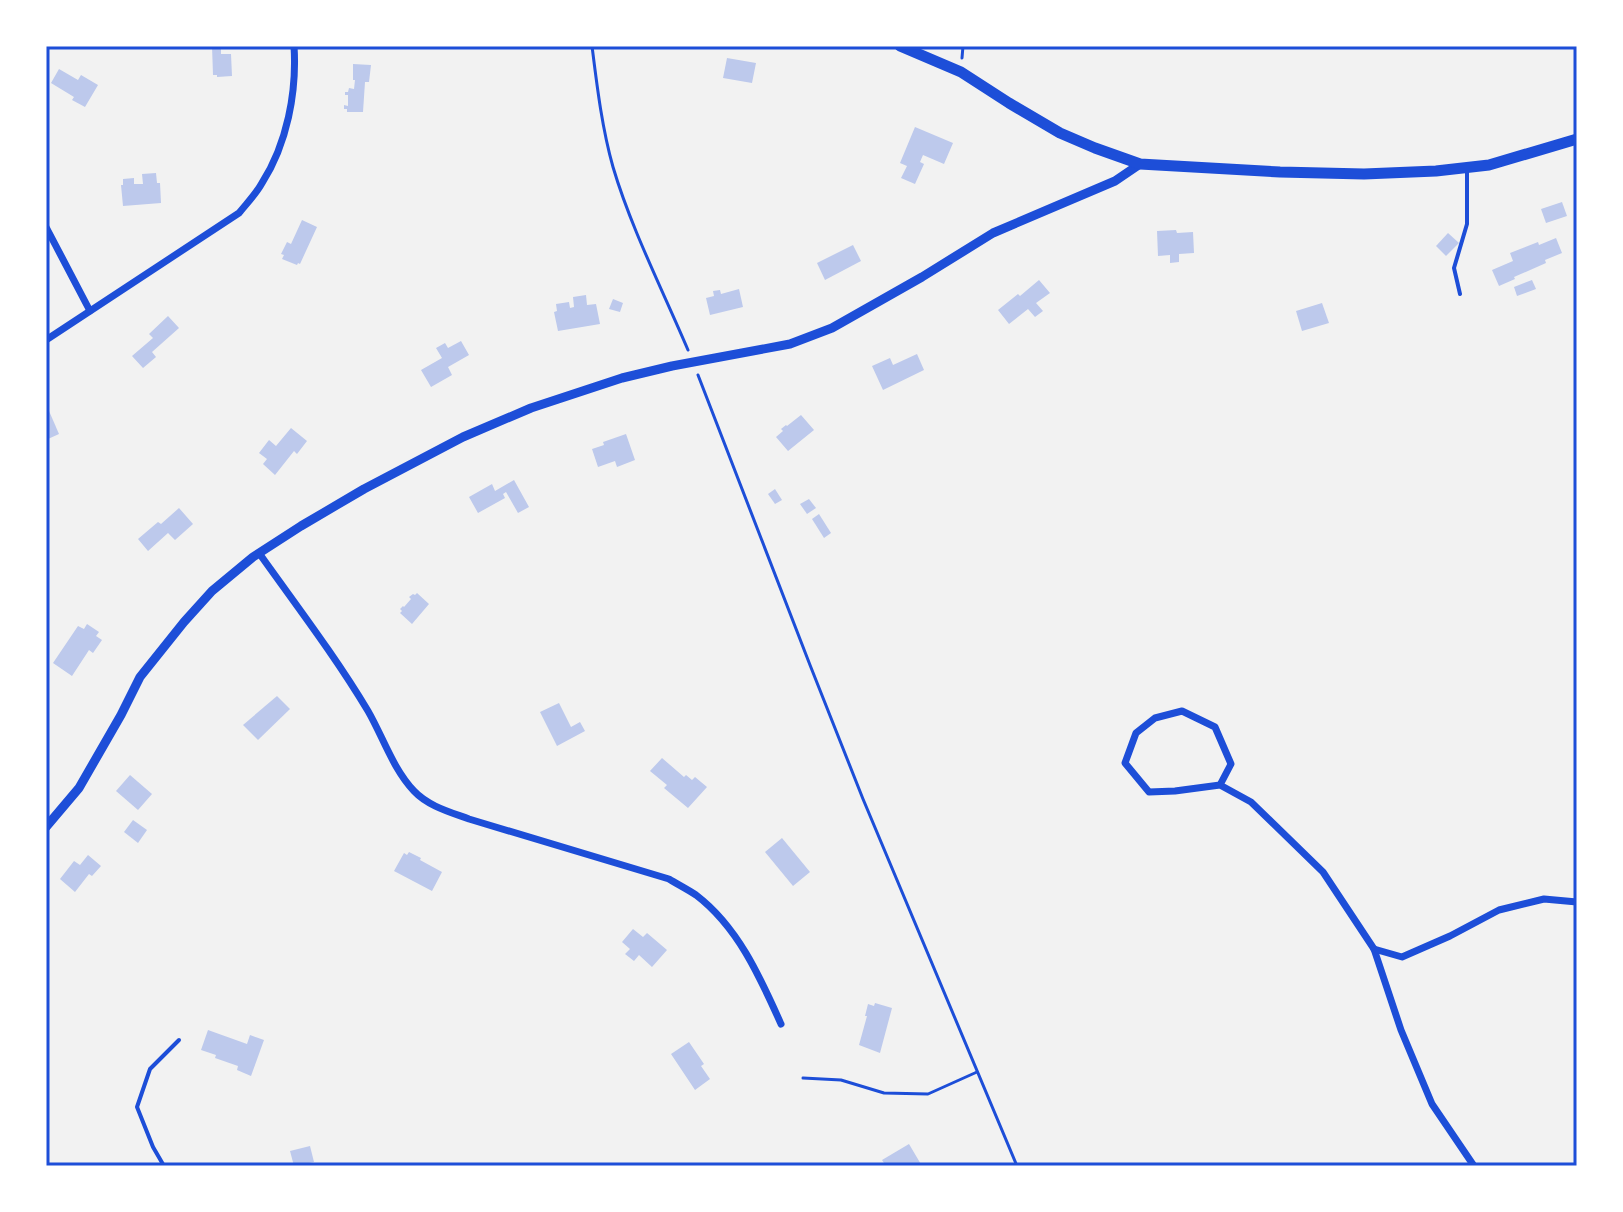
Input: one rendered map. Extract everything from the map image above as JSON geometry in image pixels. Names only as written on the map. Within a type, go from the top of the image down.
[{"type":"main road","points":[[900,46],[961,72],[1060,133],[1140,164],[1364,174],[1436,171],[1489,165],[1577,139]]},
{"type":"street","points":[[46,340],[239,213],[263,183],[285,131],[293,98],[296,68],[294,46]]},
{"type":"street","points":[[46,827],[79,788],[140,677],[212,591],[259,553],[364,489],[463,437],[576,392],[622,378],[790,344],[832,328],[993,233],[1115,181],[1140,164]]},
{"type":"street","points":[[46,227],[90,311]]},
{"type":"street","points":[[259,553],[316,631],[368,712],[402,777],[416,794],[437,807],[469,819],[669,879],[696,895],[731,930],[757,971],[781,1024]]},
{"type":"street","points":[[1220,785],[1231,764],[1215,727],[1182,711],[1155,718],[1136,733],[1125,763],[1149,792],[1220,785],[1251,802],[1323,872],[1374,949],[1401,1030],[1432,1104],[1474,1166]]},
{"type":"street","points":[[1374,949],[1402,957],[1499,910],[1544,899],[1577,902]]},
{"type":"lane","points":[[1460,294],[1454,268],[1467,224],[1467,168]]},
{"type":"lane","points":[[164,1166],[137,1107],[150,1069],[179,1040]]},
{"type":"path","points":[[592,46],[613,166],[631,216],[693,363],[815,680],[1017,1166]]},
{"type":"path","points":[[803,1078],[841,1080],[884,1093],[928,1094],[977,1072]]},
{"type":"building","points":[[212,46],[221,46],[221,54],[231,54],[232,76],[213,75]]},
{"type":"building","points":[[727,58],[756,63],[752,83],[723,78]]},
{"type":"building","points":[[353,64],[371,65],[369,82],[365,82],[363,112],[347,112],[344,109],[344,105],[348,106],[345,92],[349,88],[354,89]]},
{"type":"building","points":[[59,69],[78,80],[81,75],[98,85],[85,107],[51,83]]},
{"type":"building","points":[[915,127],[953,143],[944,164],[923,155],[920,162],[924,164],[915,184],[901,178],[907,166],[900,163]]},
{"type":"building","points":[[156,173],[161,203],[123,206],[123,179],[134,178],[134,184],[143,184],[142,174]]},
{"type":"building","points":[[1562,202],[1567,216],[1546,223],[1541,209]]},
{"type":"building","points":[[302,220],[317,227],[297,265],[282,259],[284,255],[281,254],[287,242],[291,244]]},
{"type":"building","points":[[1176,230],[1177,233],[1193,232],[1194,253],[1179,254],[1179,262],[1170,263],[1170,255],[1158,256],[1157,231]]},
{"type":"building","points":[[1448,233],[1459,243],[1446,256],[1436,246]]},
{"type":"building","points":[[1556,238],[1562,253],[1499,286],[1492,270],[1513,261],[1510,253]]},
{"type":"building","points":[[853,245],[861,261],[825,280],[817,263]]},
{"type":"building","points":[[1039,280],[1050,293],[1036,303],[1043,311],[1035,317],[1028,309],[1009,324],[998,310]]},
{"type":"building","points":[[1532,280],[1536,289],[1517,296],[1514,287]]},
{"type":"building","points":[[739,289],[743,307],[710,315],[706,298],[714,296],[713,291],[720,290],[721,294]]},
{"type":"building","points":[[586,295],[587,305],[596,304],[600,324],[558,331],[554,312],[557,311],[556,304],[569,302],[570,308],[574,307],[573,297]]},
{"type":"building","points":[[613,299],[623,303],[620,312],[609,309]]},
{"type":"building","points":[[1322,303],[1329,323],[1302,331],[1296,311]]},
{"type":"building","points":[[168,316],[179,328],[152,352],[156,357],[143,368],[132,356],[153,338],[149,334]]},
{"type":"building","points":[[461,341],[469,355],[448,367],[452,375],[431,387],[421,370],[442,358],[436,348],[445,343],[448,348]]},
{"type":"building","points":[[917,354],[924,370],[883,390],[872,366],[890,358],[893,365]]},
{"type":"building","points":[[46,404],[59,434],[48,439],[46,433]]},
{"type":"building","points":[[801,415],[814,430],[788,451],[776,437],[783,431],[781,429]]},
{"type":"building","points":[[291,428],[307,441],[297,454],[294,451],[275,475],[263,464],[267,459],[259,453],[269,440],[276,446]]},
{"type":"building","points":[[626,434],[635,460],[617,467],[615,461],[598,467],[592,449]]},
{"type":"building","points":[[514,480],[529,507],[518,513],[506,492],[503,494],[505,498],[478,513],[469,497],[492,484],[495,491]]},
{"type":"building","points":[[775,489],[782,500],[775,504],[768,494]]},
{"type":"building","points":[[809,499],[816,508],[807,514],[800,504]]},
{"type":"building","points":[[179,508],[193,524],[175,540],[168,533],[148,551],[138,539]]},
{"type":"building","points":[[819,514],[831,533],[824,538],[812,519]]},
{"type":"building","points":[[417,593],[429,604],[412,624],[400,613],[400,609],[411,599],[409,597]]},
{"type":"building","points":[[87,624],[99,632],[96,636],[102,640],[93,653],[89,650],[72,676],[53,663],[78,626],[84,629]]},
{"type":"building","points":[[277,696],[290,709],[258,740],[243,725]]},
{"type":"building","points":[[559,703],[571,727],[580,722],[585,731],[557,746],[540,712]]},
{"type":"building","points":[[662,758],[684,777],[686,775],[692,780],[695,777],[707,787],[688,808],[664,788],[667,785],[650,771]]},
{"type":"building","points":[[130,775],[152,794],[138,810],[116,791]]},
{"type":"building","points":[[133,820],[147,830],[138,843],[124,832]]},
{"type":"building","points":[[782,838],[810,872],[793,886],[765,852]]},
{"type":"building","points":[[409,852],[442,872],[432,891],[394,871],[404,853],[407,855]]},
{"type":"building","points":[[88,855],[101,866],[92,876],[89,874],[75,892],[60,879],[74,861],[80,865]]},
{"type":"building","points":[[633,929],[643,937],[647,933],[667,950],[652,967],[639,955],[634,961],[625,954],[630,949],[622,942]]},
{"type":"building","points":[[875,1003],[892,1008],[880,1053],[859,1045],[868,1004],[874,1006]]},
{"type":"building","points":[[208,1030],[247,1044],[250,1035],[264,1040],[251,1076],[237,1070],[238,1066],[201,1050]]},
{"type":"building","points":[[689,1042],[710,1079],[695,1090],[671,1054]]},
{"type":"building","points":[[909,1144],[922,1166],[879,1166],[884,1163],[882,1160]]},
{"type":"building","points":[[310,1146],[314,1162],[294,1166],[290,1151]]}]
